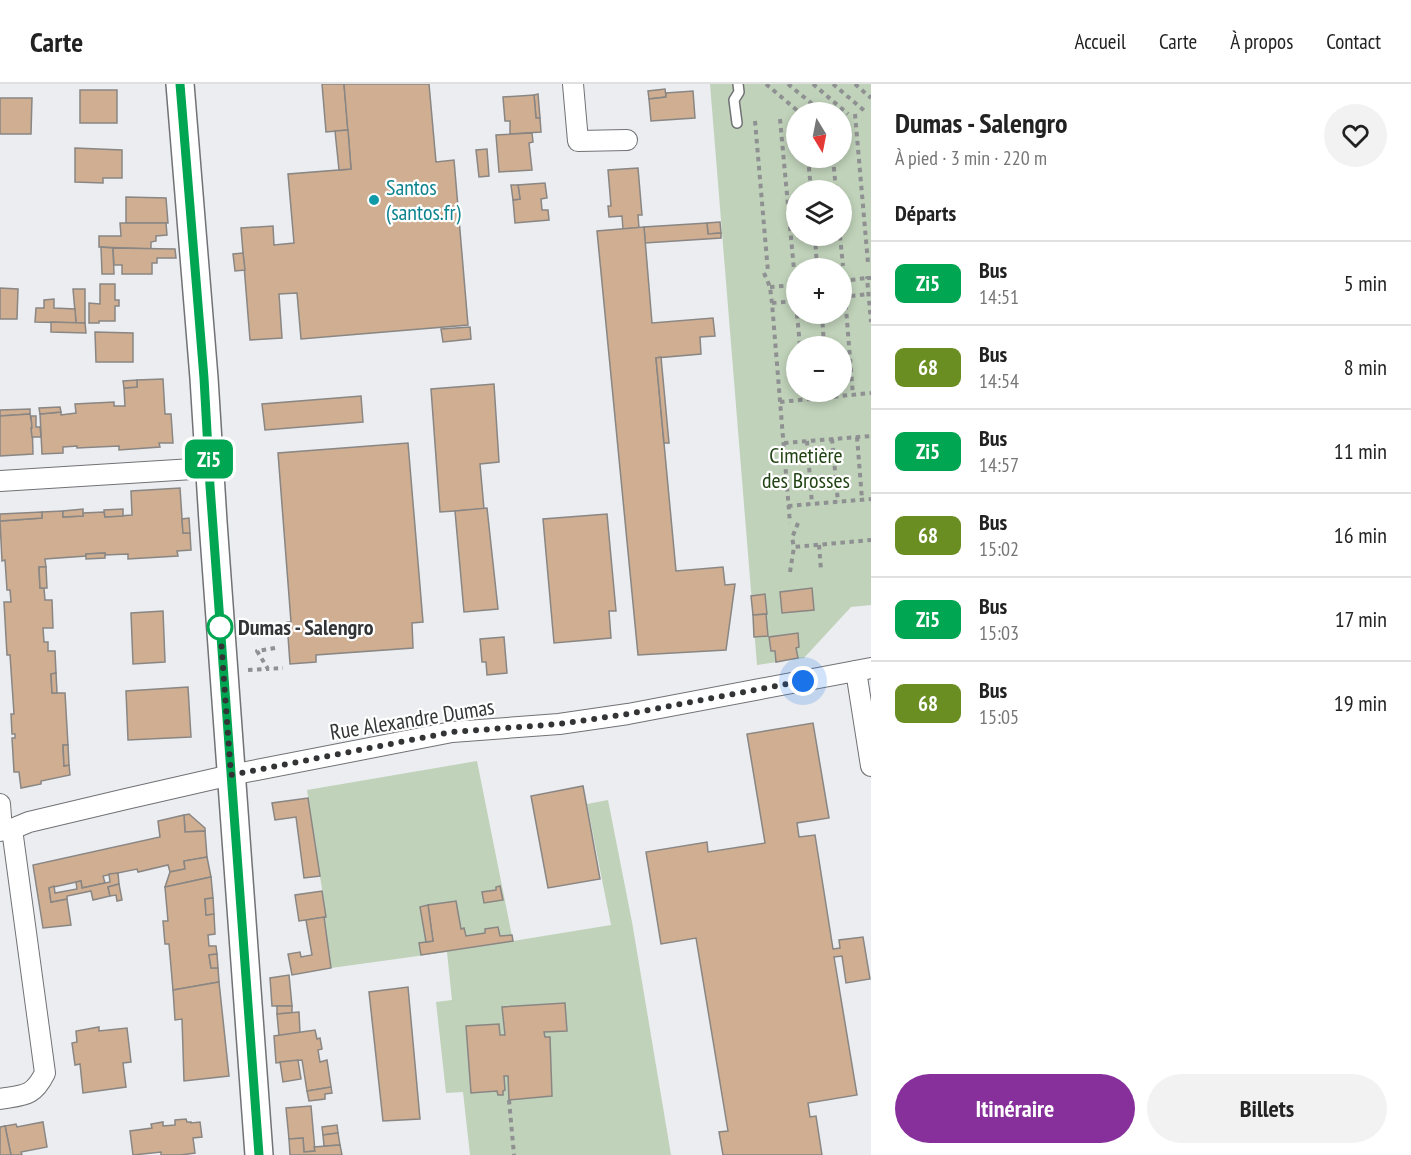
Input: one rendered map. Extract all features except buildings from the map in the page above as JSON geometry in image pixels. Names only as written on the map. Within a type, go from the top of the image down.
[{"type":"street","points":[[180,84],[204,378],[259,1155]]},
{"type":"street","points":[[573,84],[578,141],[627,140]]},
{"type":"street","points":[[0,481],[209,468]]},
{"type":"street","points":[[863,670],[871,766]]},
{"type":"street","name":"Rue Alexandre Dumas","points":[[5,830],[231,775],[452,732],[559,724],[628,714],[863,670]]},
{"type":"street","points":[[0,804],[45,1073],[40,1084],[29,1094],[0,1099]]},
{"type":"lane","points":[[737,123],[734,100],[739,92],[738,84]]},
{"type":"path","points":[[766,84],[787,102]]},
{"type":"path","points":[[788,84],[810,102]]},
{"type":"path","points":[[813,84],[834,102]]},
{"type":"path","points":[[833,84],[867,113]]},
{"type":"path","points":[[855,84],[871,98]]},
{"type":"path","points":[[855,114],[868,263]]},
{"type":"path","points":[[780,119],[793,258]]},
{"type":"path","points":[[755,122],[766,272],[772,303],[790,523]]},
{"type":"path","points":[[852,280],[869,278],[871,322]]},
{"type":"path","points":[[770,287],[786,286]]},
{"type":"path","points":[[852,295],[868,294]]},
{"type":"path","points":[[772,303],[786,302]]},
{"type":"path","points":[[846,324],[853,395],[871,393]]},
{"type":"path","points":[[780,402],[786,402]]},
{"type":"path","points":[[784,443],[871,436]]},
{"type":"path","points":[[857,437],[862,500]]},
{"type":"path","points":[[832,439],[838,502]]},
{"type":"path","points":[[807,441],[812,504]]},
{"type":"path","points":[[788,506],[871,499]]},
{"type":"path","points":[[790,572],[794,547],[792,538],[798,523]]},
{"type":"path","points":[[794,547],[871,540]]},
{"type":"path","points":[[819,545],[821,570]]},
{"type":"path","points":[[275,648],[257,651],[268,669],[283,668]]},
{"type":"path","points":[[509,1100],[514,1155]]},
{"type":"green space","name":"Cimetière des Brosses","points":[[710,84],[871,84],[871,605],[851,607],[804,658],[757,665]]},
{"type":"green space","points":[[477,761],[513,941],[611,925],[587,804],[608,800],[632,922],[671,1155],[470,1155],[463,1092],[446,1093],[436,1002],[452,1000],[447,952],[331,968],[324,917],[326,916],[307,790]]},
{"type":"bus line","name":"Zi5","points":[[180,84],[204,378],[259,1155]]},
{"type":"place","name":"Santos (santos.fr)","points":[[374,200]]},
{"type":"place","name":"Dumas - Salengro","points":[[220,627]]},
{"type":"route","points":[[220,627],[231,775],[452,732],[559,724],[628,714],[803,681]]}]
